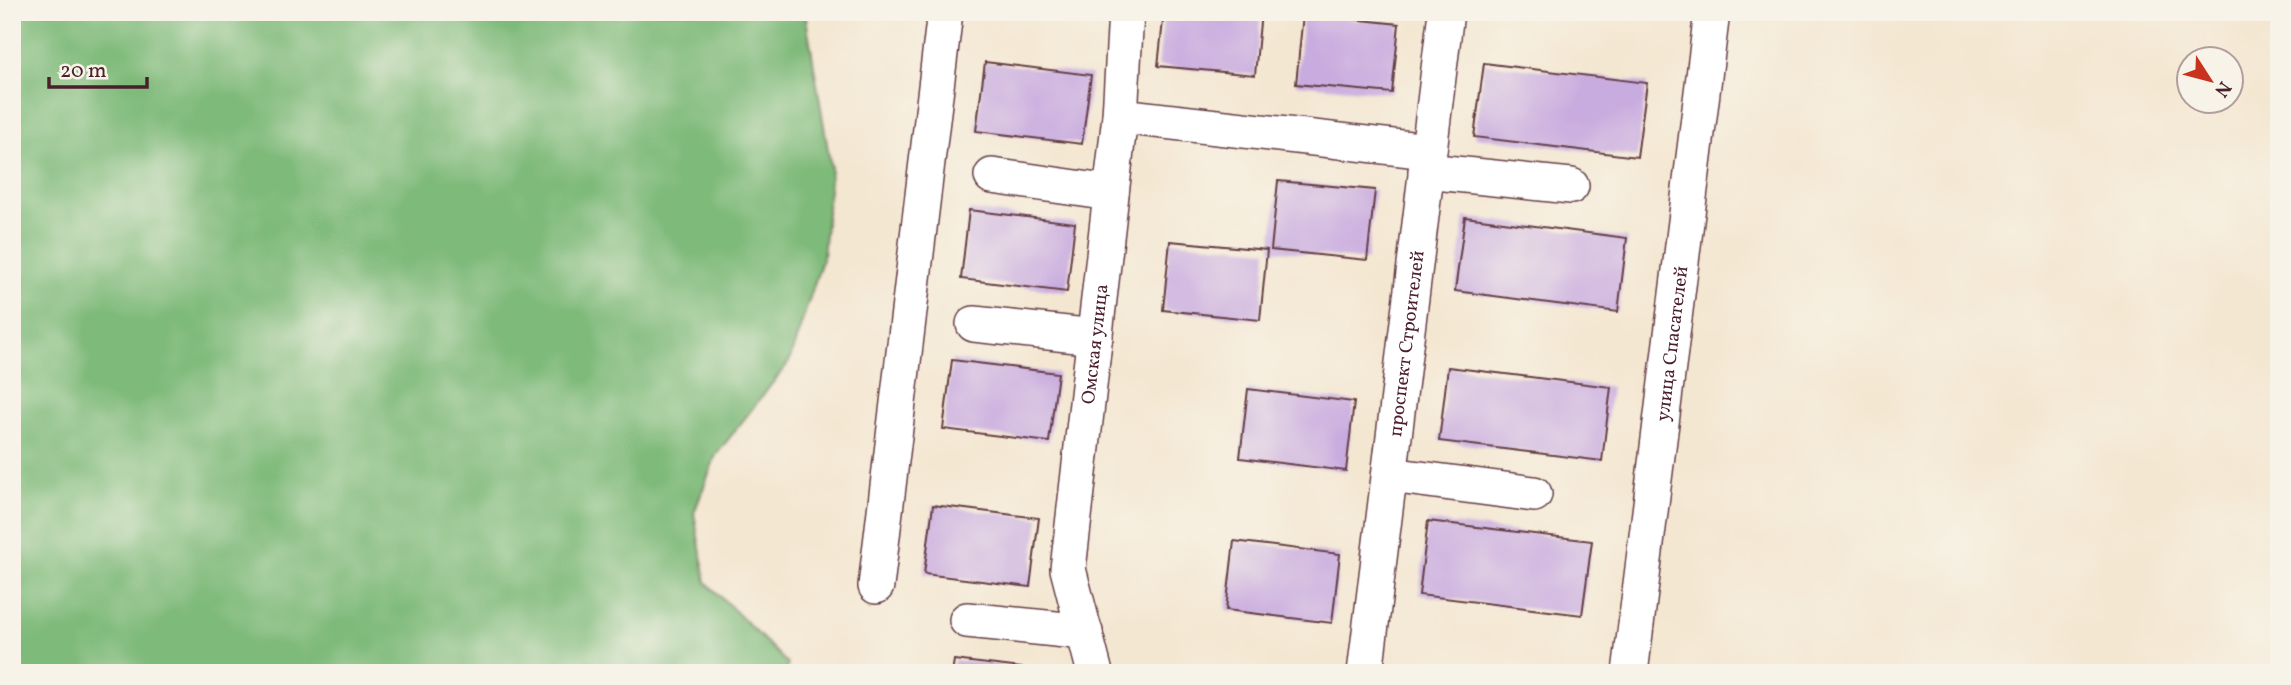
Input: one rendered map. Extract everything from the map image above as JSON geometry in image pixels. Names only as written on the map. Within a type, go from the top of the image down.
[{"type":"street","points":[[876,586],[945,12]]},
{"type":"street","name":"Омская улица","points":[[1095,673],[1069,569],[1120,116],[1126,12]]},
{"type":"street","name":"проспект Строителей","points":[[1365,673],[1446,12]]},
{"type":"street","name":"улица Спасателей","points":[[1630,673],[1712,12]]},
{"type":"street","points":[[1120,116],[1427,161],[1572,186]]},
{"type":"street","points":[[992,176],[1111,193]]},
{"type":"street","points":[[974,324],[1095,337]]},
{"type":"street","points":[[1390,475],[1534,494]]},
{"type":"street","points":[[967,620],[1085,632]]},
{"type":"green space","points":[[12,12],[805,12],[831,168],[823,257],[789,362],[716,455],[694,513],[706,582],[788,664],[786,673],[12,673]]},
{"type":"building","points":[[1164,12],[1261,12],[1255,75],[1158,66]]},
{"type":"building","points":[[1303,14],[1399,24],[1392,93],[1296,84]]},
{"type":"building","points":[[985,62],[1091,75],[1082,144],[976,131]]},
{"type":"building","points":[[1484,63],[1647,83],[1637,157],[1474,137]]},
{"type":"building","points":[[1278,181],[1375,190],[1367,260],[1271,250]]},
{"type":"building","points":[[969,210],[1075,223],[1067,292],[961,279]]},
{"type":"building","points":[[1465,217],[1627,238],[1618,312],[1455,291]]},
{"type":"building","points":[[1170,241],[1267,250],[1260,320],[1163,310]]},
{"type":"building","points":[[952,360],[1058,373],[1049,442],[943,429]]},
{"type":"building","points":[[1448,367],[1611,387],[1602,461],[1439,441]]},
{"type":"building","points":[[1248,389],[1354,402],[1346,471],[1240,458]]},
{"type":"building","points":[[933,505],[1039,518],[1030,587],[924,574]]},
{"type":"building","points":[[1428,521],[1592,541],[1582,615],[1419,595]]},
{"type":"building","points":[[1234,541],[1340,554],[1332,623],[1226,610]]},
{"type":"building","points":[[954,660],[1047,671],[1047,673],[952,673]]}]
